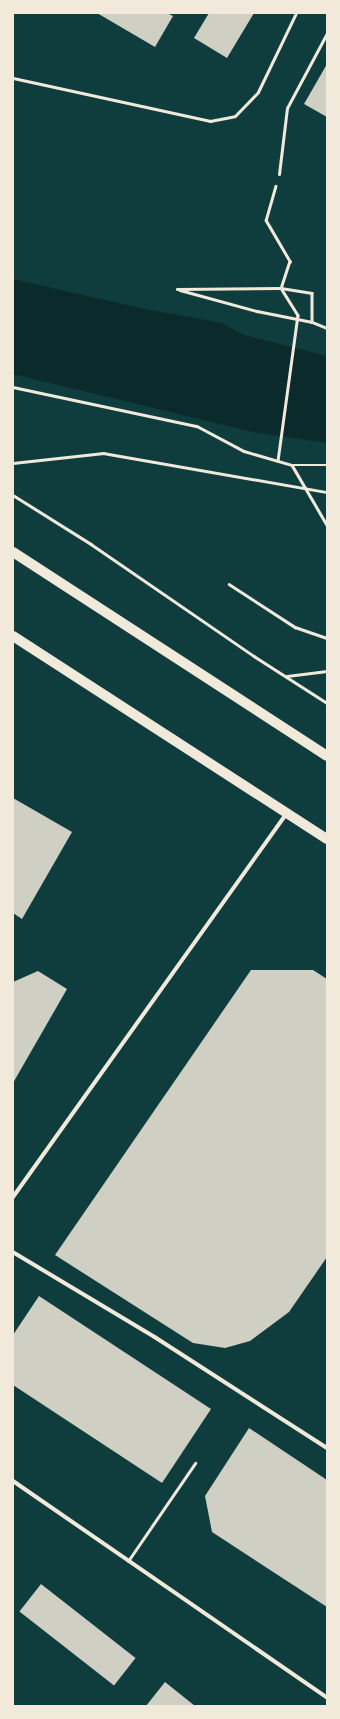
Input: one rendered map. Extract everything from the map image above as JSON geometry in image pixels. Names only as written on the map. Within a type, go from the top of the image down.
[{"type":"main road","points":[[13,552],[327,756]]},
{"type":"main road","points":[[13,636],[327,839]]},
{"type":"street","points":[[13,1197],[287,812]]},
{"type":"street","points":[[13,1252],[155,1337],[327,1448]]},
{"type":"street","points":[[13,1481],[327,1698]]},
{"type":"lane","points":[[13,78],[210,121],[235,116],[258,92],[296,13]]},
{"type":"lane","points":[[279,174],[287,108],[327,33]]},
{"type":"lane","points":[[128,1561],[195,1463]]},
{"type":"path","points":[[279,174],[266,220],[290,261],[281,288]]},
{"type":"path","points":[[278,461],[282,441],[298,315],[281,288]]},
{"type":"path","points":[[312,322],[312,293],[281,288],[177,289],[257,311],[312,322],[327,328]]},
{"type":"path","points":[[13,387],[197,426],[244,451],[278,461],[292,464],[327,464]]},
{"type":"path","points":[[13,463],[103,453],[327,492]]},
{"type":"path","points":[[292,464],[327,525]]},
{"type":"path","points":[[13,495],[91,544],[254,656],[327,703]]},
{"type":"path","points":[[229,584],[295,627],[327,638]]},
{"type":"path","points":[[287,676],[327,671]]},
{"type":"water","points":[[13,279],[140,308],[222,323],[244,335],[327,356],[327,443],[253,432],[13,374]]},
{"type":"building","points":[[97,13],[167,13],[173,16],[155,47]]},
{"type":"building","points":[[209,13],[254,13],[227,58],[194,38]]},
{"type":"building","points":[[327,64],[327,117],[304,104]]},
{"type":"building","points":[[13,798],[72,832],[22,919],[13,913]]},
{"type":"building","points":[[251,970],[313,970],[327,979],[327,1257],[289,1312],[250,1341],[225,1348],[193,1343],[55,1255]]},
{"type":"building","points":[[38,971],[67,989],[13,1083],[13,982]]},
{"type":"building","points":[[39,1296],[211,1409],[162,1483],[13,1385],[13,1335]]},
{"type":"building","points":[[249,1428],[327,1480],[327,1607],[212,1532],[205,1496]]},
{"type":"building","points":[[41,1584],[136,1658],[114,1685],[19,1612]]},
{"type":"building","points":[[165,1682],[195,1706],[146,1706]]}]
